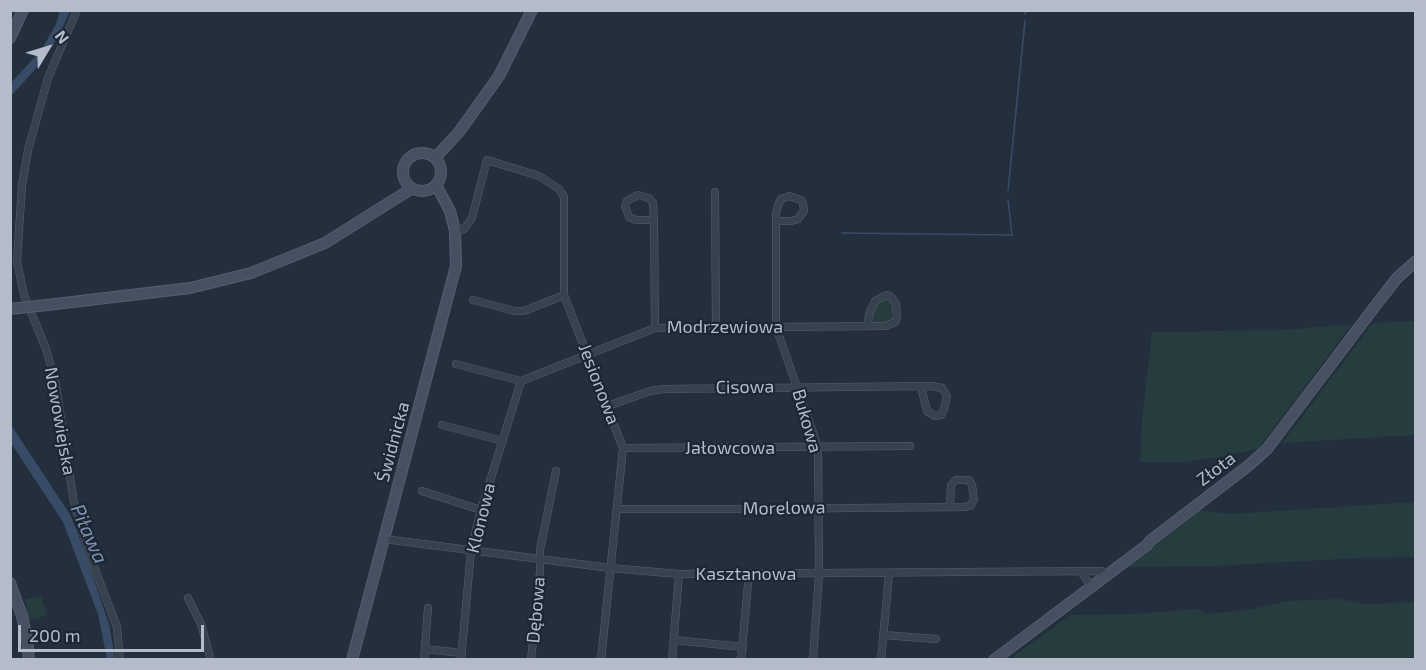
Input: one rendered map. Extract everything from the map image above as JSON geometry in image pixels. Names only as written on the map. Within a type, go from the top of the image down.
[{"type":"street","points":[[10,38],[23,10]]},
{"type":"street","name":"Nowowiejska","points":[[77,10],[48,78],[32,132],[22,185],[16,261],[24,294],[46,349],[55,380],[74,503],[117,627],[120,660]]},
{"type":"street","points":[[437,161],[499,76],[531,10]]},
{"type":"street","points":[[423,153],[437,161],[441,172],[433,188],[423,192],[408,185],[402,170],[411,156],[423,153]]},
{"type":"street","name":"Jesionowa","points":[[455,231],[464,229],[472,219],[487,160],[522,170],[551,182],[560,189],[564,197],[564,295],[624,448],[601,660]]},
{"type":"street","points":[[10,309],[156,293],[221,282],[305,253],[352,228],[408,185]]},
{"type":"street","name":"Świdnicka","points":[[352,660],[456,266],[455,231],[451,219],[433,188]]},
{"type":"street","points":[[715,192],[716,328]]},
{"type":"street","points":[[654,220],[636,220],[629,217],[625,206],[627,201],[638,195],[649,198],[653,203],[654,220],[656,328]]},
{"type":"street","name":"Bukowa","points":[[777,221],[798,219],[804,212],[804,203],[794,197],[784,197],[778,205],[777,221],[776,327],[818,447],[819,574],[813,660]]},
{"type":"street","name":"Złota","points":[[994,660],[1092,587],[1267,449],[1385,293],[1397,278],[1416,261]]},
{"type":"street","points":[[473,300],[515,311],[524,310],[564,295]]},
{"type":"street","name":"Modrzewiowa","points":[[521,381],[656,328],[886,326],[895,322],[898,310],[892,298],[888,295],[875,301],[869,314],[868,325]]},
{"type":"street","points":[[456,364],[521,381]]},
{"type":"street","name":"Klonowa","points":[[461,656],[471,551],[521,381]]},
{"type":"street","name":"Cisowa","points":[[608,406],[650,391],[664,389],[798,387],[921,387],[937,387],[946,392],[947,400],[941,415],[934,416],[927,411],[921,387]]},
{"type":"street","points":[[442,425],[503,441]]},
{"type":"street","name":"Jałowcowa","points":[[624,448],[909,446]]},
{"type":"street","name":"Dębowa","points":[[531,660],[540,560],[556,471]]},
{"type":"street","name":"Morelowa","points":[[617,509],[966,507],[971,505],[974,492],[969,480],[956,480],[951,485],[950,507]]},
{"type":"street","points":[[422,491],[482,510]]},
{"type":"street","name":"Kasztanowa","points":[[384,539],[540,560],[679,574],[1081,572],[1108,574]]},
{"type":"street","points":[[1081,572],[1092,587]]},
{"type":"street","points":[[741,660],[749,573]]},
{"type":"street","points":[[672,660],[679,574]]},
{"type":"street","points":[[881,660],[889,574]]},
{"type":"street","points":[[10,584],[22,616],[29,660]]},
{"type":"street","points":[[188,598],[201,624],[212,660]]},
{"type":"street","points":[[424,660],[428,608]]},
{"type":"street","points":[[883,635],[936,639]]},
{"type":"street","points":[[674,640],[742,647]]},
{"type":"street","points":[[426,649],[461,656]]},
{"type":"green space","points":[[889,299],[894,306],[894,318],[888,323],[874,323],[871,315],[875,305]]},
{"type":"green space","points":[[1415,321],[1415,435],[1282,443],[1373,323]]},
{"type":"green space","points":[[1350,326],[1259,448],[1227,456],[1184,462],[1140,462],[1142,420],[1152,332],[1285,330]]},
{"type":"green space","points":[[1415,502],[1415,557],[1214,566],[1128,567],[1200,510],[1230,514]]},
{"type":"green space","points":[[41,596],[47,615],[28,620],[25,599]]},
{"type":"green space","points":[[1340,599],[1363,604],[1415,602],[1415,659],[1010,659],[1070,615],[1132,614],[1198,609],[1206,614],[1253,609],[1286,601]]},
{"type":"water","points":[[60,11],[70,11],[57,39],[41,63],[11,96],[11,83],[42,49],[56,24]]},
{"type":"water","points":[[11,425],[69,513],[76,528],[109,624],[115,659],[107,659],[98,614],[63,522],[11,443]]},
{"type":"waterway","points":[[1008,191],[1025,21]]},
{"type":"waterway","points":[[842,233],[1012,235],[1008,200]]},
{"type":"water label","name":"Piława","points":[[89,534]]}]
